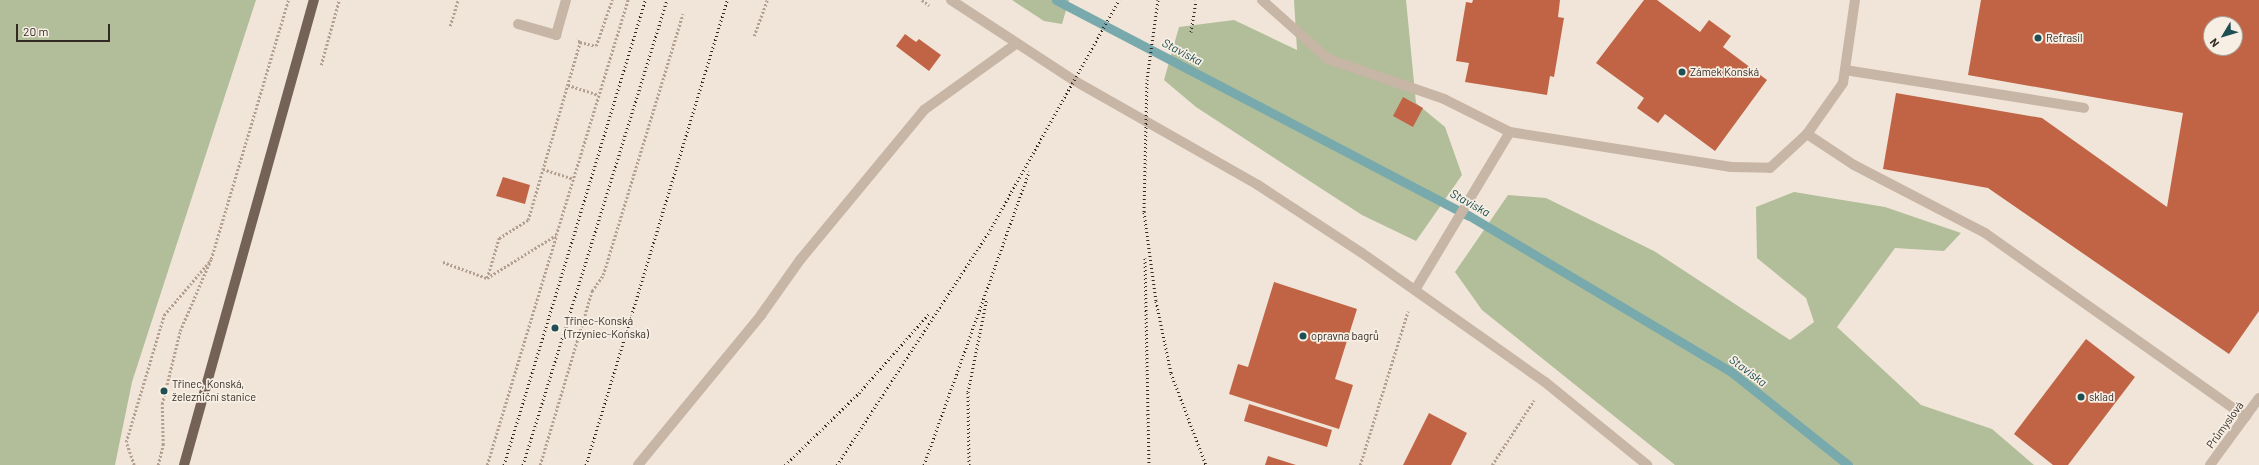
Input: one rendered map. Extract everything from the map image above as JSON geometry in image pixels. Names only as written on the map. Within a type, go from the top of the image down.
[{"type":"main road","points":[[184,465],[314,0]]},
{"type":"street","points":[[518,24],[556,35],[566,0]]},
{"type":"street","points":[[951,0],[1016,44],[1258,185],[1415,290],[1545,382],[1647,465]]},
{"type":"street","points":[[1262,0],[1328,60],[1444,99],[1510,132],[1731,167],[1770,168],[1807,134],[1843,83],[1856,0]]},
{"type":"street","points":[[638,465],[760,315],[800,260],[924,110],[1016,44]]},
{"type":"street","points":[[1845,70],[2084,108]]},
{"type":"street","points":[[1415,290],[1480,188],[1510,132]]},
{"type":"street","points":[[1807,134],[1854,165],[1985,233],[2246,417]]},
{"type":"street","name":"Průmyslová","points":[[2210,465],[2259,398]]},
{"type":"path","points":[[158,465],[163,445],[162,404],[180,331],[211,259],[288,0]]},
{"type":"path","points":[[450,26],[458,0]]},
{"type":"path","points":[[556,35],[596,46],[612,0]]},
{"type":"path","points":[[487,465],[628,0]]},
{"type":"path","points":[[754,36],[767,0]]},
{"type":"path","points":[[540,465],[592,291],[603,274],[683,14]]},
{"type":"path","points":[[487,278],[499,238],[528,220],[580,42]]},
{"type":"path","points":[[568,85],[598,95]]},
{"type":"path","points":[[543,169],[573,179]]},
{"type":"path","points":[[487,278],[556,235]]},
{"type":"path","points":[[134,465],[126,442],[164,316],[211,259]]},
{"type":"path","points":[[443,262],[487,278]]},
{"type":"path","points":[[1360,465],[1415,290]]},
{"type":"path","points":[[1492,465],[1545,382]]},
{"type":"green space","points":[[0,0],[256,0],[132,382],[115,465],[0,465]]},
{"type":"green space","points":[[1012,0],[1069,0],[1062,24],[1044,21]]},
{"type":"green space","points":[[1294,0],[1406,0],[1416,103],[1445,127],[1462,175],[1416,241],[1362,215],[1196,107],[1164,80],[1179,27],[1234,20],[1297,50]]},
{"type":"green space","points":[[1794,192],[1885,207],[1961,233],[1944,251],[1895,248],[1837,327],[1921,405],[1992,429],[2034,465],[1675,465],[1482,310],[1455,272],[1508,195],[1546,198],[1654,251],[1790,340],[1814,322],[1806,298],[1757,258],[1756,207]]},
{"type":"building","points":[[1473,0],[1560,0],[1558,17],[1564,18],[1554,77],[1550,76],[1547,95],[1465,82],[1469,63],[1456,61],[1466,2],[1472,3]]},
{"type":"building","name":"Zámek Konská","points":[[1644,0],[1657,0],[1700,32],[1709,20],[1731,36],[1723,47],[1767,80],[1715,151],[1665,114],[1658,123],[1637,108],[1644,98],[1596,63]]},
{"type":"building","points":[[1981,0],[2259,0],[2259,311],[2229,354],[1988,188],[1883,169],[1896,93],[2042,118],[2167,207],[2183,113],[1968,75]]},
{"type":"building","points":[[905,34],[916,42],[919,39],[941,55],[929,71],[896,46]]},
{"type":"building","points":[[1403,97],[1423,108],[1413,127],[1393,116]]},
{"type":"building","points":[[503,177],[530,185],[525,204],[496,196]]},
{"type":"building","name":"opravna bagrů","points":[[1274,282],[1357,309],[1335,379],[1353,385],[1339,429],[1229,394],[1238,364],[1248,367]]},
{"type":"building","name":"sklad","points":[[2086,339],[2135,377],[2068,465],[2053,465],[2014,434]]},
{"type":"building","points":[[1249,404],[1332,430],[1327,447],[1244,421]]},
{"type":"building","points":[[1429,413],[1467,433],[1451,465],[1403,465]]},
{"type":"building","points":[[1268,456],[1296,465],[1265,465]]},
{"type":"waterway","name":"Staviska","points":[[1056,0],[1468,215],[1730,371],[1848,465]]},
{"type":"railway","points":[[504,465],[645,0]]},
{"type":"railway","points":[[523,465],[667,0]]},
{"type":"railway","points":[[586,465],[727,0]]},
{"type":"railway","points":[[837,465],[990,230],[1119,0]]},
{"type":"railway","points":[[1158,0],[1147,79],[1144,212],[1156,301],[1171,373],[1206,465]]},
{"type":"railway","points":[[1191,32],[1196,0]]},
{"type":"railway","points":[[924,465],[1029,171]]},
{"type":"railway","points":[[1145,258],[1149,465]]},
{"type":"railway","points":[[969,465],[968,392],[987,298]]},
{"type":"railway","points":[[785,465],[859,393],[929,314]]},
{"type":"place","name":"Refrasil","points":[[2038,38]]},
{"type":"place","name":"Zámek Konská","points":[[1682,72]]},
{"type":"place","name":"Třinec-Konská (Trzyniec-Końska)","points":[[555,328]]},
{"type":"place","name":"opravna bagrů","points":[[1303,336]]},
{"type":"place","name":"Třinec, Konská, železniční stanice","points":[[164,391]]},
{"type":"place","name":"sklad","points":[[2081,397]]}]
